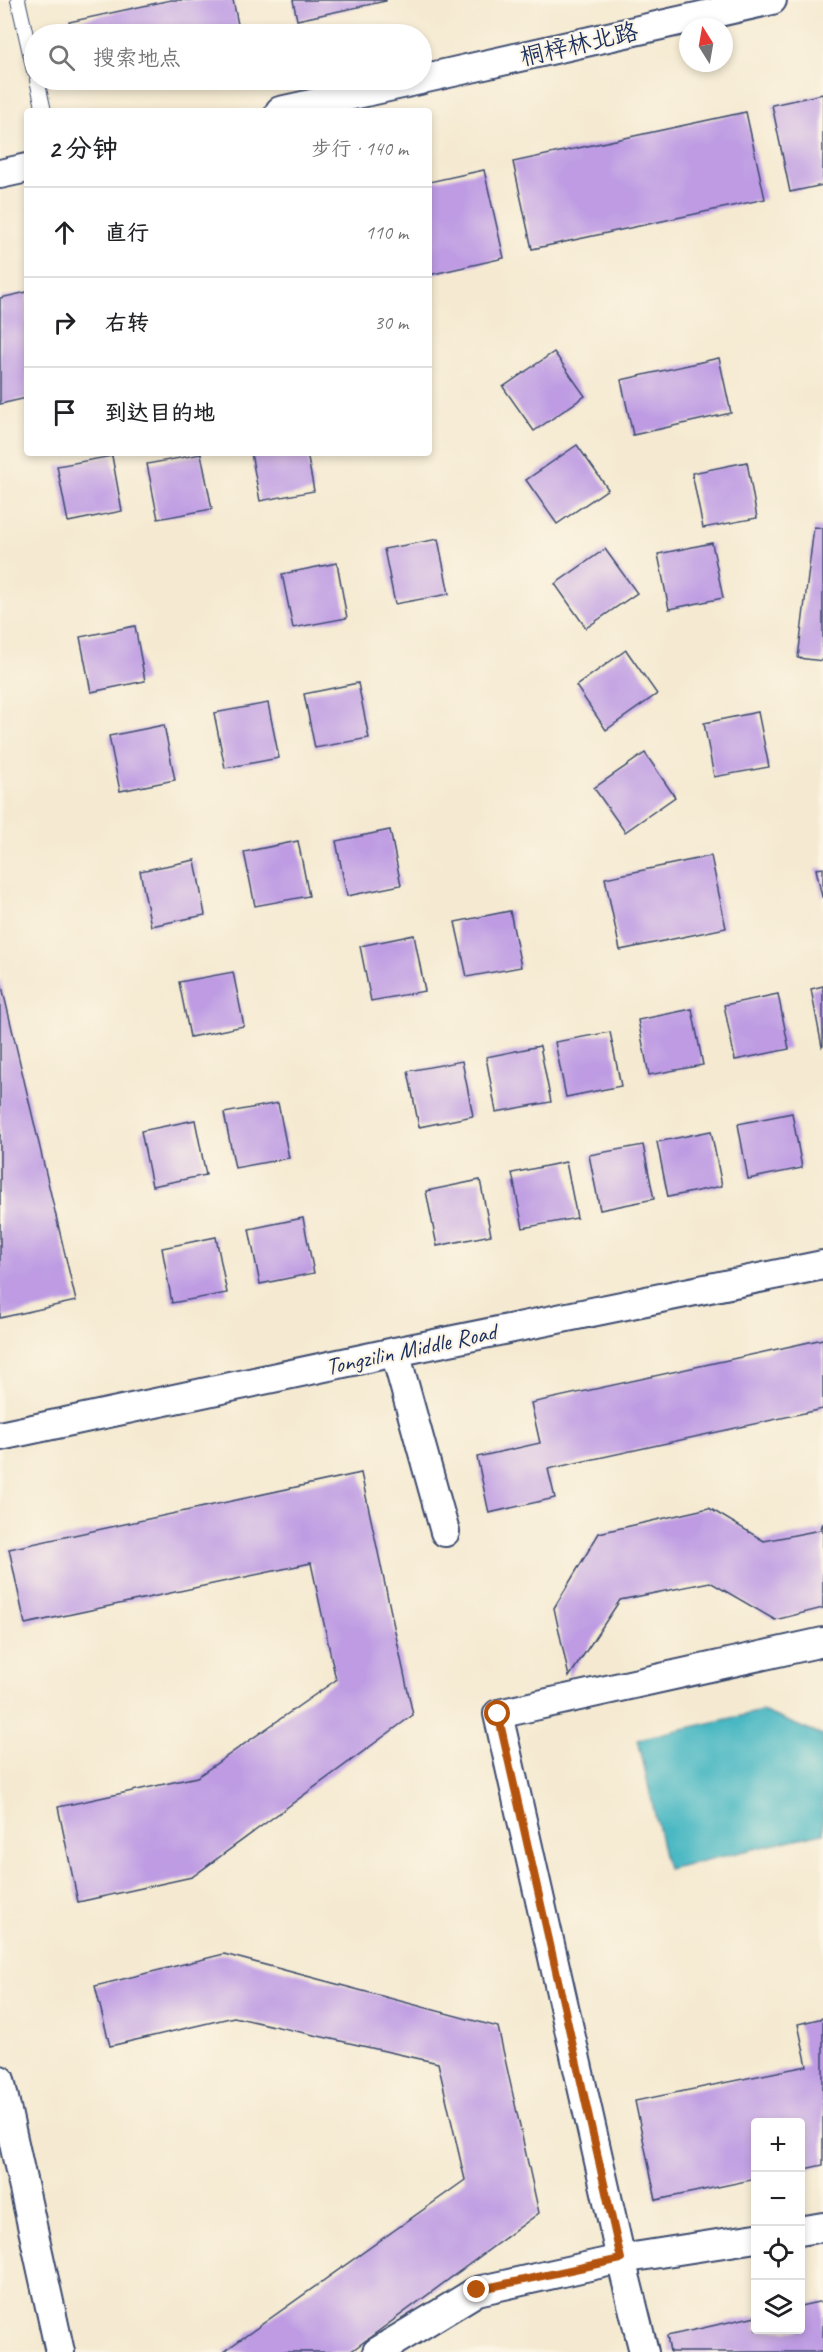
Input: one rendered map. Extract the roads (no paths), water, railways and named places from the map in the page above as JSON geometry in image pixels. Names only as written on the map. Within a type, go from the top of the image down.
[{"type":"street","name":"桐梓林北路","points":[[432,77],[772,0]]},
{"type":"street","name":"桐梓林北路","points":[[293,108],[373,90]]},
{"type":"street","points":[[0,174],[24,169]]},
{"type":"street","name":"Tongzilin Middle Road","points":[[0,1436],[395,1352],[823,1265]]},
{"type":"street","points":[[395,1352],[445,1532]]},
{"type":"street","points":[[644,2352],[498,1714],[823,1642]]},
{"type":"street","points":[[0,2080],[60,2352]]},
{"type":"street","points":[[805,2230],[823,2227]]},
{"type":"street","points":[[377,2352],[477,2290],[621,2259],[751,2239]]},
{"type":"lane","points":[[18,0],[24,27]]},
{"type":"lane","points":[[39,90],[43,108]]},
{"type":"water","points":[[762,1711],[823,1736],[823,1833],[667,1869],[638,1739]]}]
